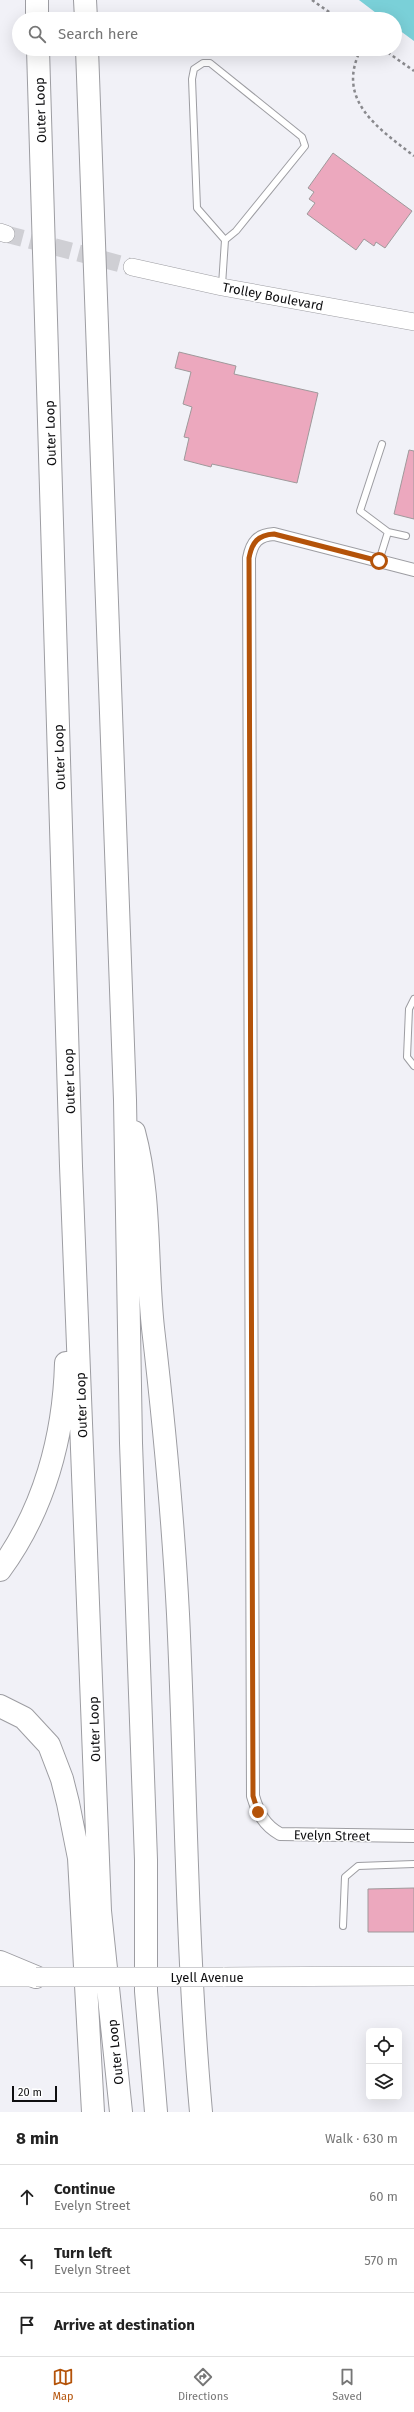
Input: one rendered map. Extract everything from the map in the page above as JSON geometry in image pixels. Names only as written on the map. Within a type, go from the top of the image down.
[{"type":"highway","points":[[37,0],[38,12]]},
{"type":"highway","points":[[85,0],[86,12]]},
{"type":"highway","name":"Outer Loop","points":[[38,56],[71,1166],[100,1911],[121,2112]]},
{"type":"highway","points":[[87,56],[126,1100],[131,1443],[146,1853],[146,1991],[156,2112]]},
{"type":"highway","points":[[126,1100],[142,1162],[151,1307],[170,1474],[178,1613],[192,2020],[201,2112]]},
{"type":"highway","points":[[0,1570],[28,1527],[38,1506],[54,1455],[59,1427],[66,1376],[71,1166]]},
{"type":"highway","points":[[0,1706],[24,1718],[49,1745],[62,1779],[79,1858],[93,2112]]},
{"type":"highway","points":[[79,1858],[97,1817]]},
{"type":"highway","points":[[0,1962],[36,1976]]},
{"type":"main road","name":"Lyell Avenue","points":[[0,1976],[414,1976]]},
{"type":"street","name":"Trolley Boulevard","points":[[132,267],[222,287],[414,322]]},
{"type":"street","name":"Evelyn Street","points":[[414,570],[274,534],[264,535],[256,539],[251,548],[249,558],[253,1796],[258,1812],[270,1828],[280,1834],[414,1836]]},
{"type":"lane","points":[[222,287],[225,240],[198,208],[192,79],[194,69],[203,63],[210,63],[296,132],[302,137],[305,146],[236,231],[225,240]]},
{"type":"lane","points":[[382,444],[360,511],[388,532],[406,536]]},
{"type":"lane","points":[[379,561],[388,532]]},
{"type":"lane","points":[[414,999],[410,1009],[406,1057],[414,1066]]},
{"type":"lane","points":[[343,1926],[345,1877],[358,1866],[414,1864]]},
{"type":"path","points":[[312,0],[329,12]]},
{"type":"path","points":[[358,56],[354,63],[352,81],[359,104],[376,126],[414,156]]},
{"type":"path","points":[[393,56],[414,71]]},
{"type":"water","points":[[359,0],[414,0],[414,41],[402,32],[402,12],[375,12]]},
{"type":"building","points":[[333,153],[412,211],[385,248],[376,242],[374,246],[364,239],[356,250],[307,214],[315,203],[309,199],[314,192],[308,188]]},
{"type":"building","points":[[179,352],[236,366],[234,374],[318,393],[297,483],[212,464],[211,467],[184,460],[189,438],[184,437],[192,407],[183,404],[191,372],[175,368]]},
{"type":"building","points":[[409,450],[414,451],[414,519],[394,514]]},
{"type":"building","points":[[414,1888],[414,1932],[368,1932],[368,1889]]},
{"type":"tunnel","points":[[6,234],[132,267]]},
{"type":"route","points":[[258,1812],[253,1796],[249,558],[251,548],[256,539],[264,535],[274,534],[379,561]]}]
